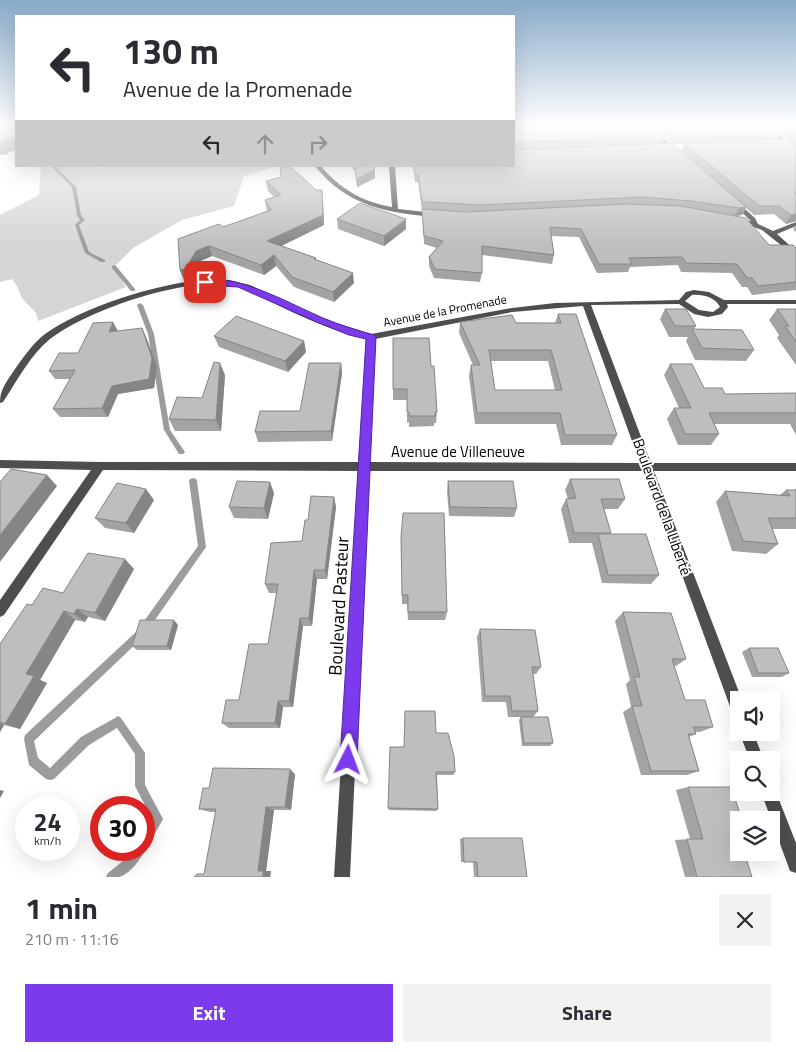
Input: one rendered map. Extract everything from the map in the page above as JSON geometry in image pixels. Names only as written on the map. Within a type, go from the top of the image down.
[{"type":"street","points":[[319,167],[339,190],[364,201],[395,209],[444,216]]},
{"type":"street","points":[[392,167],[395,209]]},
{"type":"street","points":[[731,199],[753,219],[755,224]]},
{"type":"street","points":[[733,219],[755,224],[774,233],[796,255]]},
{"type":"street","points":[[774,233],[796,224]]},
{"type":"street","name":"Avenue de la Promenade","points":[[0,400],[34,350],[47,337],[78,319],[135,298],[192,283],[219,282],[240,285],[352,333],[371,337],[512,310],[586,303],[681,302],[690,293],[698,292],[716,296],[722,302],[796,302]]},
{"type":"street","points":[[681,302],[699,314],[709,315],[722,310],[724,307],[722,302]]},
{"type":"street","name":"Boulevard de la Liberté","points":[[586,303],[731,691]]},
{"type":"street","name":"Boulevard Pasteur","points":[[342,877],[371,337]]},
{"type":"street","name":"Avenue de Villeneuve","points":[[0,464],[364,467],[796,467]]},
{"type":"street","points":[[0,611],[100,466]]},
{"type":"street","points":[[772,801],[796,865]]},
{"type":"shaded area","points":[[41,167],[274,167],[244,176],[234,206],[182,220],[133,248],[114,267],[126,287],[38,321],[36,314],[24,301],[12,279],[0,282],[0,215],[39,195]]},
{"type":"building","points":[[699,166],[746,207],[739,208],[691,201],[642,197],[481,205],[422,202],[418,174],[415,174],[414,167]]},
{"type":"building","points":[[711,166],[796,166],[796,193],[794,193],[796,195],[796,214],[791,215],[779,206],[759,206]]},
{"type":"building","points":[[280,167],[291,167],[316,190],[322,190],[323,215],[267,241],[353,273],[333,292],[292,277],[274,255],[261,265],[209,246],[196,251],[186,269],[180,270],[178,239],[219,224],[223,227],[271,210],[265,200],[281,195],[266,181],[281,177]]},
{"type":"building","points":[[355,167],[375,167],[374,170],[356,179]]},
{"type":"building","points":[[360,203],[406,219],[384,236],[337,219]]},
{"type":"building","points":[[626,204],[681,206],[746,218],[769,245],[793,245],[796,248],[796,282],[758,286],[752,278],[747,278],[737,264],[686,263],[682,257],[629,258],[632,264],[599,264],[581,229],[550,227],[554,255],[482,246],[482,273],[435,269],[429,257],[443,241],[424,236],[422,209],[466,212]]},
{"type":"building","points":[[665,309],[686,309],[696,326],[675,326]]},
{"type":"building","points":[[777,309],[796,309],[796,342],[785,326],[789,326]]},
{"type":"building","points":[[558,314],[576,314],[617,435],[565,435],[560,413],[477,413],[471,365],[480,365],[460,322],[512,315],[516,323],[561,323]],"holes":[[[489,350],[551,350],[562,390],[495,390]]]},
{"type":"building","points":[[236,316],[304,341],[285,361],[214,336]]},
{"type":"building","points":[[113,322],[109,332],[142,328],[152,358],[149,379],[112,386],[102,408],[53,409],[75,370],[49,371],[59,353],[78,353],[93,323]]},
{"type":"building","points":[[692,329],[742,330],[754,350],[702,348]]},
{"type":"building","points":[[393,338],[429,338],[431,366],[434,366],[437,412],[435,412],[435,416],[409,416],[409,412],[407,412],[407,389],[393,389]]},
{"type":"building","points":[[214,362],[220,363],[216,420],[169,419],[177,397],[202,398]]},
{"type":"building","points":[[309,363],[341,363],[331,431],[255,432],[260,411],[300,411]]},
{"type":"building","points":[[670,364],[692,364],[704,388],[722,388],[725,394],[796,393],[796,413],[709,413],[719,434],[685,434],[674,408],[691,408]]},
{"type":"building","points":[[11,469],[47,475],[0,535],[0,482]]},
{"type":"building","points":[[570,479],[619,479],[625,499],[601,499],[611,533],[574,533],[566,499],[576,498]]},
{"type":"building","points":[[237,481],[270,482],[264,508],[229,507]]},
{"type":"building","points":[[448,481],[513,481],[517,508],[450,507]]},
{"type":"building","points":[[117,483],[146,489],[126,523],[95,518]]},
{"type":"building","points":[[786,490],[796,490],[796,518],[768,518],[778,544],[743,541],[725,491],[790,496]]},
{"type":"building","points":[[311,496],[334,497],[325,570],[314,570],[309,618],[300,618],[289,701],[278,701],[275,723],[222,723],[226,700],[239,700],[249,644],[268,644],[278,584],[265,584],[271,543],[302,541],[305,520],[308,520]]},
{"type":"building","points":[[403,513],[444,513],[447,612],[408,612],[408,595],[402,595],[401,537]]},
{"type":"building","points":[[598,534],[646,534],[659,575],[608,575]]},
{"type":"building","points":[[88,553],[125,559],[95,613],[77,609],[74,614],[64,611],[26,674],[34,676],[5,724],[0,722],[0,644],[27,604],[32,605],[43,588],[63,593]]},
{"type":"building","points":[[623,612],[671,613],[686,659],[672,659],[685,700],[705,700],[713,727],[693,727],[696,734],[688,734],[699,771],[651,771],[632,706],[642,706],[634,677],[640,677]]},
{"type":"building","points":[[140,620],[174,620],[167,646],[132,646]]},
{"type":"building","points":[[480,629],[535,630],[541,667],[532,667],[538,711],[512,711],[510,696],[485,696]]},
{"type":"building","points":[[749,648],[778,648],[789,673],[758,673]]},
{"type":"building","points":[[405,711],[435,711],[436,733],[448,733],[454,756],[455,772],[436,772],[438,809],[388,808],[390,747],[404,747]]},
{"type":"building","points":[[521,717],[548,717],[553,743],[524,743]]},
{"type":"building","points":[[213,768],[290,769],[285,807],[266,807],[258,871],[263,871],[263,877],[194,877],[197,874],[204,874],[216,809],[199,809],[203,788],[209,788]]},
{"type":"building","points":[[688,787],[730,787],[730,801],[736,801],[739,811],[730,811],[730,861],[747,861],[752,877],[697,877],[687,839],[703,839]]},
{"type":"building","points":[[463,838],[522,838],[527,877],[478,877],[477,862],[464,862]]},
{"type":"waterway","points":[[54,167],[74,187],[79,215],[83,220],[77,225],[87,253],[103,261]]},
{"type":"waterway","points":[[114,267],[133,290]]},
{"type":"waterway","points":[[140,305],[151,334],[167,430],[181,452]]},
{"type":"waterway","points":[[145,627],[202,547],[193,481]]},
{"type":"waterway","points":[[139,635],[29,739],[33,761],[50,775],[85,741],[118,721],[140,753],[140,786],[145,796]]},
{"type":"waterway","points":[[155,814],[158,819],[155,824]]},
{"type":"waterway","points":[[112,877],[132,861]]},
{"type":"route","points":[[205,282],[240,285],[352,333],[371,337],[348,760]]}]
